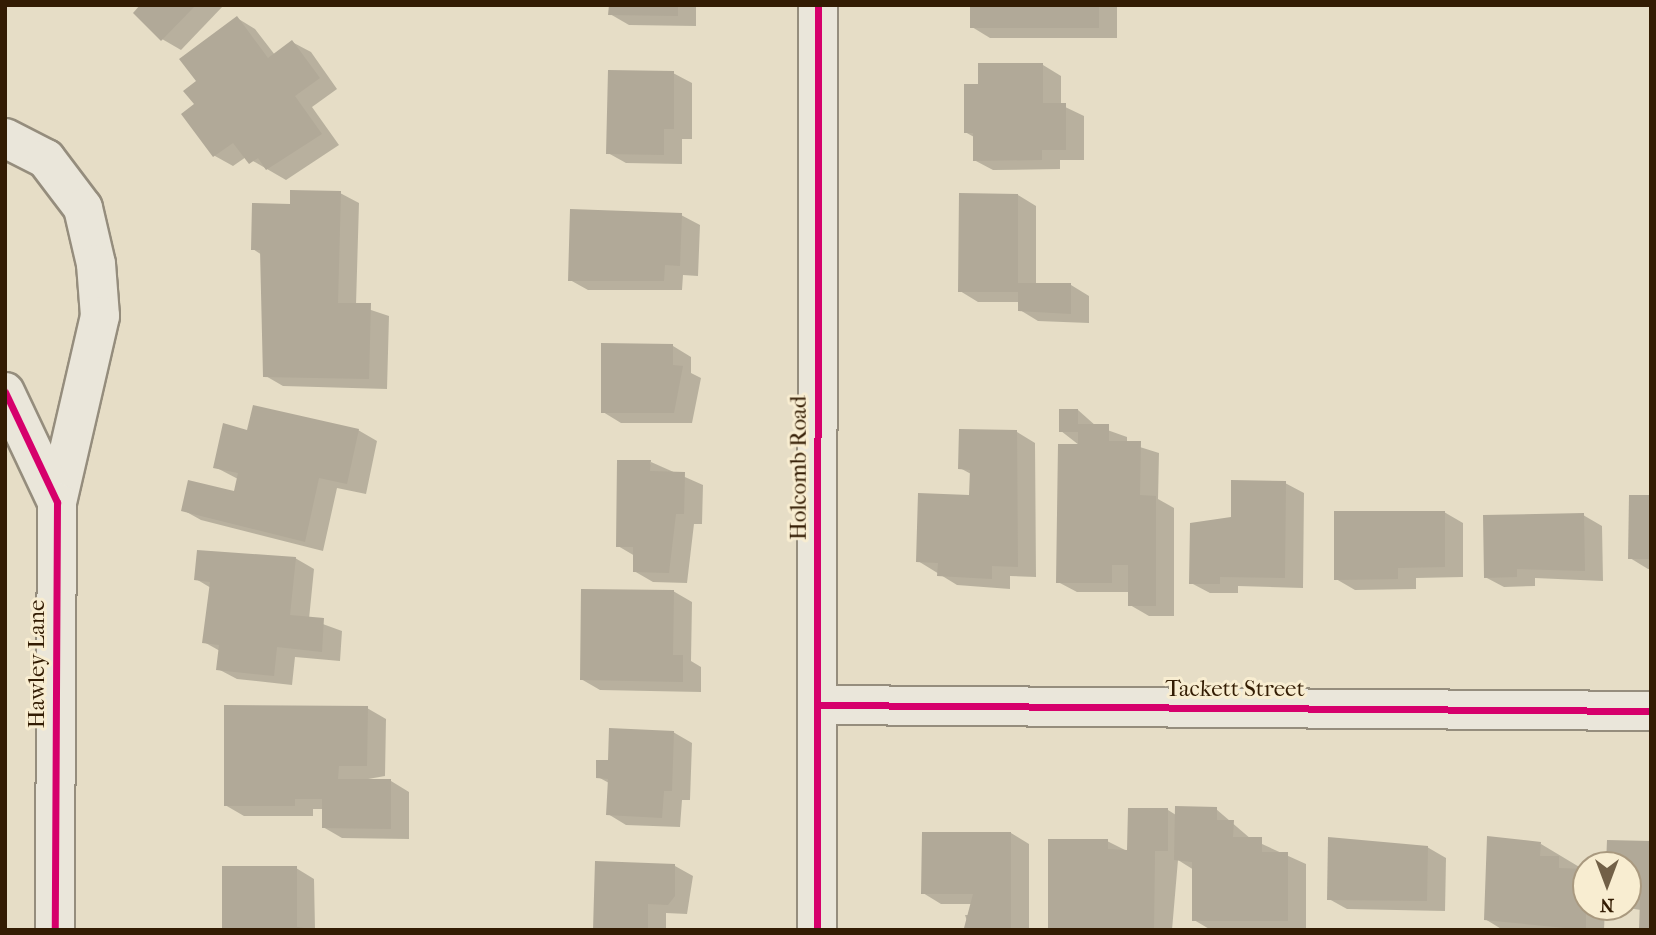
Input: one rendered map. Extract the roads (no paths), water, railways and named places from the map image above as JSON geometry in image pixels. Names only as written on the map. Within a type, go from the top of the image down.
[{"type":"street","name":"Holcomb Road","points":[[817,930],[818,5]]},
{"type":"street","points":[[5,138],[46,159],[83,208],[96,264],[100,316],[57,502]]},
{"type":"street","name":"Hawley Lane","points":[[11,400],[57,502],[55,930]]},
{"type":"street","name":"Tackett Street","points":[[818,705],[1651,711]]}]
